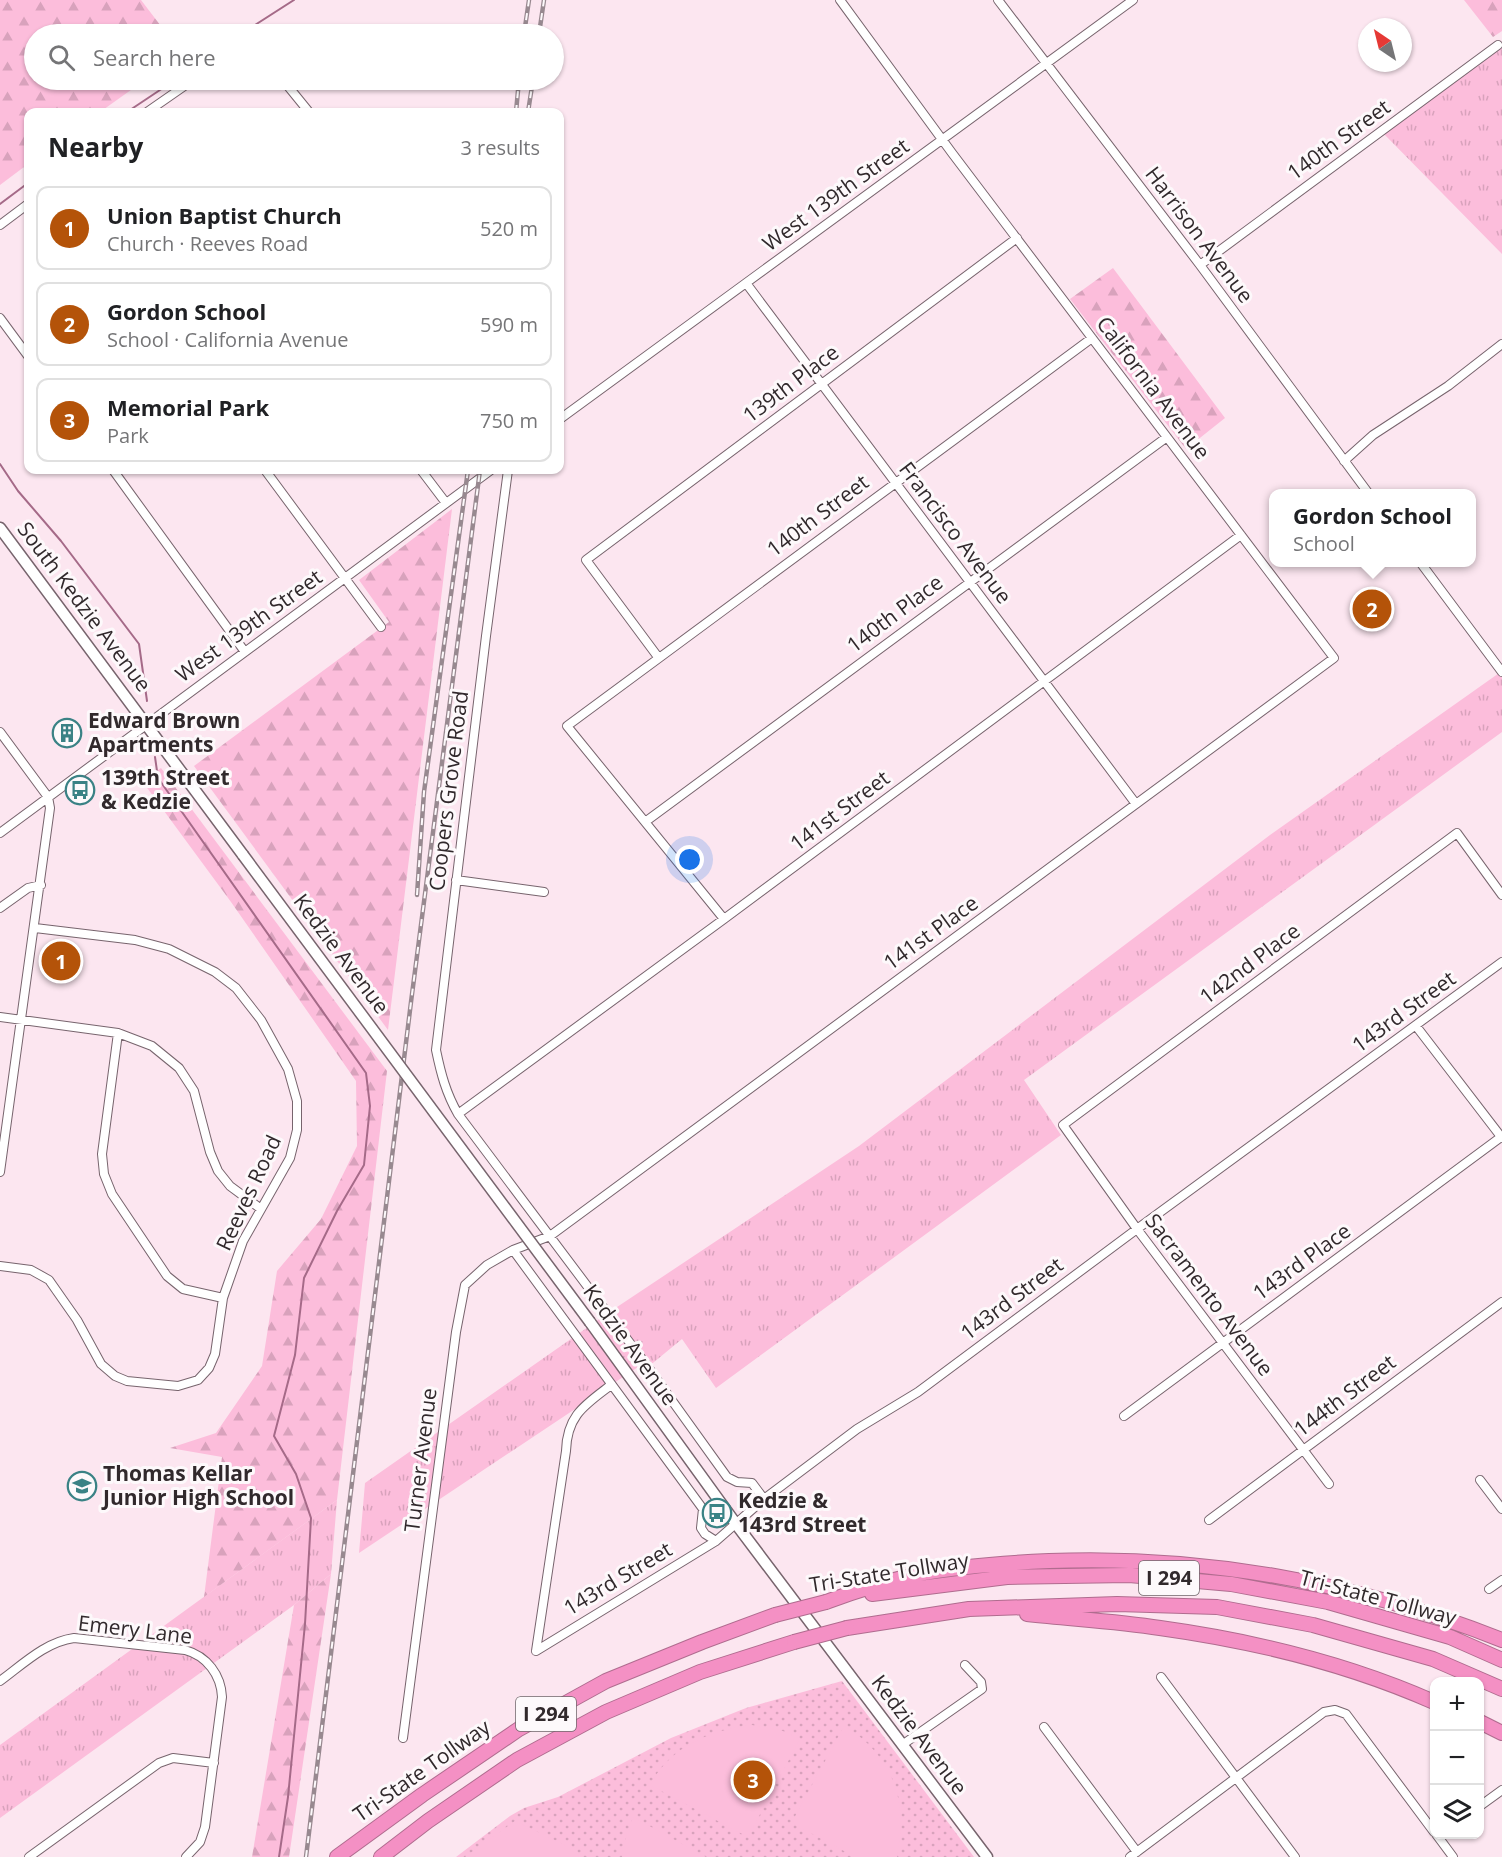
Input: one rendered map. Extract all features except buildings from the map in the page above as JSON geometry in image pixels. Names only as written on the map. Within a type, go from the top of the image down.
[{"type":"highway","points":[[826,1602],[894,1580],[940,1570],[1013,1563],[1113,1559],[1163,1562],[1272,1575],[1361,1593],[1460,1623],[1502,1640]]},
{"type":"highway","name":"Tri-State Tollway","points":[[339,1856],[422,1795],[519,1729],[606,1681],[775,1615],[880,1592],[1007,1577],[1129,1575],[1231,1584],[1328,1602],[1450,1637],[1502,1660]]},
{"type":"highway","name":"Tri-State Tollway","points":[[381,1857],[517,1760],[606,1712],[700,1672],[847,1628],[969,1609],[1118,1604],[1217,1607],[1313,1625],[1434,1659],[1502,1689]]},
{"type":"highway","points":[[969,1609],[1159,1627],[1237,1641],[1353,1671],[1430,1700]]},
{"type":"highway","points":[[1460,1623],[1486,1626],[1502,1632]]},
{"type":"highway","points":[[1484,1724],[1502,1733]]},
{"type":"main road","name":"South Kedzie Avenue","points":[[0,528],[243,855]]},
{"type":"main road","name":"Kedzie Avenue","points":[[243,855],[590,1322],[736,1524],[987,1857]]},
{"type":"street","name":"California Avenue","points":[[840,0],[878,54],[1334,658]]},
{"type":"street","name":"Harrison Avenue","points":[[998,0],[1200,265],[1365,489]]},
{"type":"street","name":"West 139th Street","points":[[564,416],[1133,0]]},
{"type":"street","name":"140th Street","points":[[1200,265],[1498,45]]},
{"type":"street","points":[[156,108],[180,90]]},
{"type":"street","points":[[292,90],[306,108]]},
{"type":"street","points":[[0,225],[24,207]]},
{"type":"street","name":"139th Place","points":[[658,657],[586,560],[1017,238]]},
{"type":"street","name":"Francisco Avenue","points":[[746,283],[1136,804]]},
{"type":"street","points":[[0,318],[24,351]]},
{"type":"street","name":"140th Street","points":[[645,822],[567,726],[1092,338]]},
{"type":"street","points":[[1344,461],[1373,435],[1448,386],[1502,344]]},
{"type":"street","name":"140th Place","points":[[645,822],[1167,437]]},
{"type":"street","points":[[116,474],[245,652]]},
{"type":"street","points":[[268,474],[381,627]]},
{"type":"street","points":[[424,474],[446,503]]},
{"type":"street","name":"West 139th Street","points":[[0,833],[486,474]]},
{"type":"street","name":"Coopers Grove Road","points":[[507,474],[436,1050],[442,1082],[458,1114],[645,1363],[727,1477],[737,1482],[752,1483],[764,1499]]},
{"type":"street","name":"141st Street","points":[[458,1114],[1241,535]]},
{"type":"street","points":[[1424,567],[1502,672]]},
{"type":"street","name":"141st Place","points":[[550,1236],[1334,658]]},
{"type":"street","points":[[0,732],[48,797],[50,808],[0,1172]]},
{"type":"street","points":[[645,822],[724,919]]},
{"type":"street","name":"142nd Place","points":[[1063,1125],[1457,833],[1502,895]]},
{"type":"street","points":[[456,880],[544,892]]},
{"type":"street","points":[[0,908],[28,888],[40,885]]},
{"type":"street","name":"Reeves Road","points":[[0,1266],[31,1270],[49,1280],[77,1320],[101,1364],[115,1376],[127,1381],[178,1386],[198,1380],[209,1368],[215,1354],[223,1298],[243,1241],[290,1158],[297,1130],[297,1101],[288,1069],[261,1020],[236,988],[215,972],[169,949],[135,940],[35,928]]},
{"type":"street","name":"143rd Street","points":[[611,1385],[577,1413],[567,1435],[536,1651],[716,1540],[764,1499],[857,1429],[918,1392],[1502,963]]},
{"type":"street","points":[[0,1017],[118,1033],[152,1046],[179,1068],[194,1091],[210,1152],[218,1171],[230,1186],[261,1209]]},
{"type":"street","points":[[1416,1026],[1502,1137]]},
{"type":"street","points":[[118,1033],[102,1154],[104,1174],[111,1194],[167,1276],[183,1289],[223,1298]]},
{"type":"street","name":"Sacramento Avenue","points":[[1063,1125],[1137,1229],[1329,1484]]},
{"type":"street","name":"143rd Place","points":[[1124,1416],[1502,1137]]},
{"type":"street","name":"Turner Avenue","points":[[403,1738],[456,1332],[465,1285],[487,1265],[513,1250],[550,1236]]},
{"type":"street","points":[[513,1250],[704,1509],[701,1528],[705,1534],[716,1540]]},
{"type":"street","name":"144th Street","points":[[1209,1520],[1502,1302]]},
{"type":"street","points":[[1480,1480],[1502,1509]]},
{"type":"street","points":[[1489,1589],[1502,1580]]},
{"type":"street","name":"Emery Lane","points":[[0,1682],[43,1649],[66,1639],[84,1638],[191,1652],[202,1658],[219,1680],[222,1689],[204,1834],[194,1850],[186,1857]]},
{"type":"street","points":[[902,1745],[982,1689],[981,1682],[965,1665]]},
{"type":"street","points":[[1161,1677],[1295,1857]]},
{"type":"street","points":[[1044,1727],[1134,1854],[1324,1712],[1335,1710],[1346,1714],[1430,1826]]},
{"type":"street","points":[[29,1857],[159,1763],[172,1758],[214,1763]]},
{"type":"street","points":[[1484,1803],[1502,1790]]},
{"type":"street","points":[[1440,1839],[1453,1857]]},
{"type":"green space","points":[[0,0],[141,0],[159,24],[24,24],[24,90],[131,90],[106,108],[24,108],[24,167],[0,185]]},
{"type":"green space","points":[[1464,0],[1502,0],[1502,31],[1493,37]]},
{"type":"green space","points":[[1502,48],[1502,254],[1384,134]]},
{"type":"green space","points":[[1113,268],[1225,418],[1186,449],[1070,299]]},
{"type":"green space","points":[[452,509],[388,1030],[194,766],[389,622],[359,580]]},
{"type":"green space","points":[[1502,671],[1502,732],[1024,1080],[1061,1135],[716,1388],[682,1339],[648,1367],[644,1363],[359,1553],[365,1483],[608,1313],[859,1146],[1270,835]]},
{"type":"green space","points":[[161,768],[387,1071],[337,1500],[204,1597],[222,1457],[170,1448],[216,1433],[262,1366],[277,1271],[321,1219],[357,1146],[356,1081],[231,902],[142,781]]},
{"type":"green space","points":[[337,1500],[331,1574],[294,1605],[0,1818],[0,1745]]},
{"type":"green space","points":[[331,1574],[289,1857],[252,1857],[294,1605]]},
{"type":"green space","points":[[842,1681],[974,1857],[456,1857],[524,1808],[558,1797],[671,1738],[746,1708]]},
{"type":"green space","points":[[752,1725],[783,1731],[800,1739],[749,1835],[746,1836],[650,1785],[669,1760],[693,1742],[721,1731]]},
{"type":"green space","points":[[844,1726],[875,1751],[893,1782],[901,1817],[897,1857],[855,1857],[794,1824],[793,1820]]},
{"type":"green space","points":[[633,1817],[706,1857],[622,1857]]},
{"type":"green space","points":[[515,1821],[563,1844],[580,1857],[465,1857]]},
{"type":"waterway","points":[[257,24],[294,0]]},
{"type":"waterway","points":[[133,108],[160,90]]},
{"type":"waterway","points":[[0,204],[24,186]]},
{"type":"waterway","points":[[0,464],[18,491],[61,541],[139,644],[147,701]]},
{"type":"waterway","points":[[155,757],[158,778],[366,1073],[370,1106],[364,1165],[337,1211],[304,1278],[295,1355],[274,1436],[296,1474],[311,1518],[305,1624],[288,1797],[279,1857]]},
{"type":"railway","points":[[525,24],[529,0]]},
{"type":"railway","points":[[540,24],[544,0]]},
{"type":"railway","points":[[516,108],[518,90]]},
{"type":"railway","points":[[529,108],[531,90]]},
{"type":"railway","points":[[417,895],[424,792],[467,474]]},
{"type":"railway","points":[[306,1857],[411,1002],[479,474]]},
{"type":"place","name":"Gordon School","points":[[1372,609]]},
{"type":"place","name":"Edward Brown Apartments","points":[[67,733]]},
{"type":"place","name":"139th Street & Kedzie","points":[[80,790]]},
{"type":"place","name":"Union Baptist Church","points":[[61,961]]},
{"type":"place","name":"Thomas Kellar Junior High School","points":[[82,1486]]},
{"type":"place","name":"Kedzie & 143rd Street","points":[[717,1513]]},
{"type":"place","name":"Memorial Park","points":[[753,1780]]}]
